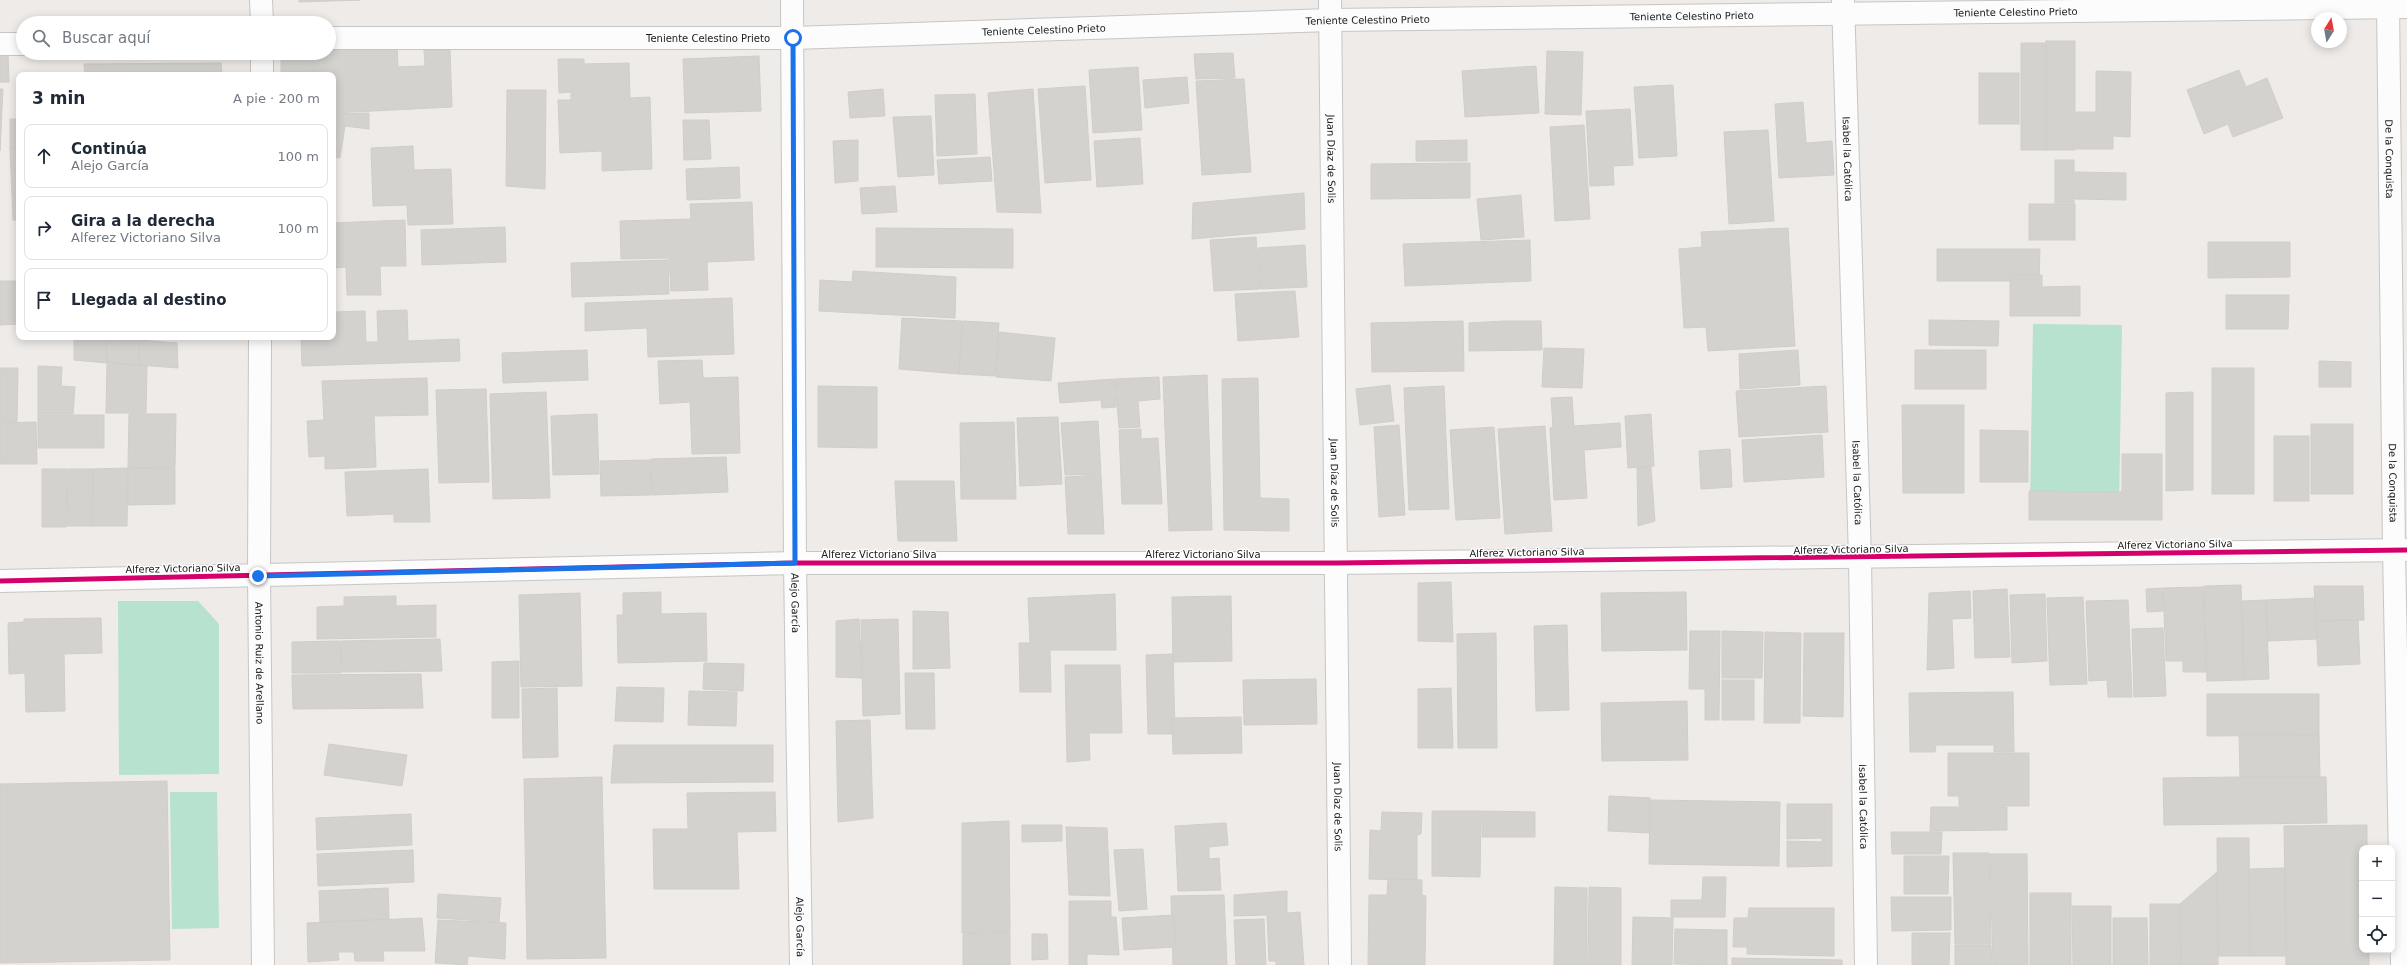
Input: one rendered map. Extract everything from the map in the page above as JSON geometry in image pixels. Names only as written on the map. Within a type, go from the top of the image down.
[{"type":"street","points":[[261,0],[262,16]]},
{"type":"street","name":"Alejo García","points":[[792,0],[795,563],[801,965]]},
{"type":"street","name":"Teniente Celestino Prieto","points":[[336,38],[793,38],[1330,10],[2394,5]]},
{"type":"street","name":"De la Conquista","points":[[2394,5],[2400,550],[2402,965]]},
{"type":"street","name":"Isabel la Católica","points":[[1843,7],[1860,558],[1866,965]]},
{"type":"street","name":"Juan Díaz de Solis","points":[[1330,10],[1340,965]]},
{"type":"street","points":[[0,44],[16,44]]},
{"type":"street","points":[[262,60],[262,72]]},
{"type":"street","name":"Antonio Ruiz de Arellano","points":[[260,340],[258,576],[263,965]]},
{"type":"street","name":"Alferez Victoriano Silva","points":[[0,581],[795,563],[1336,563],[1860,558],[2400,550]]},
{"type":"green space","points":[[2033,324],[2122,325],[2119,507],[2030,506]]},
{"type":"green space","points":[[118,601],[198,601],[219,624],[219,774],[119,775]]},
{"type":"green space","points":[[170,792],[217,792],[219,928],[172,929]]},
{"type":"building","points":[[299,0],[360,0],[299,2]]},
{"type":"building","points":[[2046,41],[2075,41],[2075,150],[2046,150]]},
{"type":"building","points":[[2021,43],[2046,43],[2046,150],[2021,150]]},
{"type":"building","points":[[397,44],[398,67],[425,66],[424,50],[450,50],[452,107],[336,113],[336,72],[281,72],[281,60],[336,60],[336,46]]},
{"type":"building","points":[[1547,51],[1583,52],[1581,115],[1545,114]]},
{"type":"building","points":[[0,53],[8,53],[9,82],[0,82]]},
{"type":"building","points":[[1233,53],[1235,78],[1196,79],[1194,54]]},
{"type":"building","points":[[759,56],[761,111],[685,113],[683,59]]},
{"type":"building","points":[[558,59],[584,59],[584,64],[629,63],[630,98],[650,97],[652,169],[602,171],[602,151],[560,153],[558,100],[571,100],[571,92],[559,93]]},
{"type":"building","points":[[221,63],[222,72],[85,72],[84,64]]},
{"type":"building","points":[[1536,66],[1539,113],[1465,117],[1462,71]]},
{"type":"building","points":[[1138,67],[1142,130],[1093,133],[1089,70]]},
{"type":"building","points":[[2239,70],[2246,87],[2267,78],[2283,118],[2233,137],[2228,124],[2204,134],[2187,90]]},
{"type":"building","points":[[2096,71],[2131,72],[2130,137],[2113,136],[2113,149],[2076,149],[2076,112],[2096,112]]},
{"type":"building","points":[[1979,73],[2019,73],[2019,124],[1979,124]]},
{"type":"building","points":[[1187,77],[1189,103],[1145,108],[1143,80]]},
{"type":"building","points":[[1244,79],[1251,172],[1202,175],[1196,81]]},
{"type":"building","points":[[1673,85],[1677,156],[1639,158],[1634,87]]},
{"type":"building","points":[[1085,86],[1091,180],[1045,183],[1038,89]]},
{"type":"building","points":[[0,89],[3,89],[0,151]]},
{"type":"building","points":[[883,89],[885,116],[850,118],[848,92]]},
{"type":"building","points":[[1033,89],[1041,213],[997,212],[988,93]]},
{"type":"building","points":[[507,90],[546,90],[545,189],[506,186]]},
{"type":"building","points":[[975,94],[977,154],[937,156],[935,95]]},
{"type":"building","points":[[1803,102],[1806,143],[1832,141],[1834,175],[1779,178],[1775,104]]},
{"type":"building","points":[[1630,109],[1633,165],[1613,166],[1614,185],[1590,186],[1586,111]]},
{"type":"building","points":[[369,113],[369,129],[345,126],[340,158],[336,157],[336,114]]},
{"type":"building","points":[[931,116],[934,175],[898,177],[893,117]]},
{"type":"building","points":[[10,119],[16,119],[16,148],[10,148]]},
{"type":"building","points":[[683,120],[709,120],[711,159],[684,160]]},
{"type":"building","points":[[1584,125],[1590,219],[1555,221],[1550,127]]},
{"type":"building","points":[[1768,130],[1774,221],[1729,224],[1724,132]]},
{"type":"building","points":[[1140,138],[1143,184],[1097,187],[1094,141]]},
{"type":"building","points":[[858,140],[858,181],[835,183],[833,141]]},
{"type":"building","points":[[1467,140],[1467,161],[1416,161],[1416,141]]},
{"type":"building","points":[[413,146],[414,170],[451,169],[453,224],[408,225],[407,205],[373,206],[371,148]]},
{"type":"building","points":[[10,148],[16,148],[16,220],[13,220]]},
{"type":"building","points":[[990,157],[992,181],[939,184],[937,160]]},
{"type":"building","points":[[2055,160],[2074,160],[2074,203],[2055,203]]},
{"type":"building","points":[[1470,163],[1470,198],[1371,199],[1371,164]]},
{"type":"building","points":[[739,167],[740,198],[687,200],[686,169]]},
{"type":"building","points":[[2075,172],[2126,173],[2126,200],[2075,199]]},
{"type":"building","points":[[895,186],[897,212],[862,214],[860,188]]},
{"type":"building","points":[[1304,193],[1305,229],[1192,239],[1193,203]]},
{"type":"building","points":[[1521,195],[1524,237],[1481,240],[1477,199]]},
{"type":"building","points":[[752,202],[754,260],[707,262],[708,290],[671,291],[669,258],[621,259],[620,221],[691,219],[690,204]]},
{"type":"building","points":[[2029,204],[2075,204],[2075,240],[2029,240]]},
{"type":"building","points":[[405,220],[406,266],[380,266],[381,295],[347,295],[346,267],[336,268],[336,223]]},
{"type":"building","points":[[505,227],[506,262],[422,265],[421,230]]},
{"type":"building","points":[[876,228],[1013,229],[1013,268],[876,267]]},
{"type":"building","points":[[1788,228],[1795,346],[1708,351],[1706,327],[1684,328],[1679,249],[1702,247],[1701,232]]},
{"type":"building","points":[[1256,237],[1260,289],[1214,291],[1210,240]]},
{"type":"building","points":[[1530,240],[1531,281],[1405,286],[1403,244]]},
{"type":"building","points":[[2208,242],[2290,242],[2290,277],[2208,278]]},
{"type":"building","points":[[1305,245],[1307,287],[1261,289],[1258,248]]},
{"type":"building","points":[[1937,249],[2040,249],[2039,281],[1937,281]]},
{"type":"building","points":[[668,260],[669,294],[572,297],[571,263]]},
{"type":"building","points":[[853,271],[956,277],[955,318],[819,311],[820,280],[852,282]]},
{"type":"building","points":[[2010,275],[2042,275],[2042,287],[2080,286],[2080,316],[2010,316]]},
{"type":"building","points":[[0,281],[16,281],[16,324],[0,325]]},
{"type":"building","points":[[1295,291],[1299,337],[1238,341],[1235,294]]},
{"type":"building","points":[[2226,295],[2289,295],[2288,329],[2226,329]]},
{"type":"building","points":[[732,298],[734,354],[648,357],[647,328],[585,331],[585,303]]},
{"type":"building","points":[[407,310],[408,341],[459,339],[460,361],[302,366],[301,340],[336,340],[336,312],[365,311],[366,342],[378,342],[377,311]]},
{"type":"building","points":[[902,318],[962,321],[959,374],[899,369]]},
{"type":"building","points":[[1929,320],[1999,321],[1998,346],[1929,345]]},
{"type":"building","points":[[963,321],[999,323],[995,376],[959,374]]},
{"type":"building","points":[[1463,321],[1464,371],[1372,372],[1371,323]]},
{"type":"building","points":[[1541,321],[1542,350],[1469,351],[1469,323]]},
{"type":"building","points":[[999,332],[1055,338],[1051,381],[996,377]]},
{"type":"building","points":[[74,340],[106,340],[107,363],[74,360]]},
{"type":"building","points":[[106,340],[139,341],[139,365],[107,362]]},
{"type":"building","points":[[139,340],[177,343],[178,368],[139,365]]},
{"type":"building","points":[[1544,348],[1584,349],[1582,388],[1542,387]]},
{"type":"building","points":[[587,350],[588,380],[503,383],[502,353]]},
{"type":"building","points":[[1798,350],[1800,385],[1740,389],[1739,354]]},
{"type":"building","points":[[1915,350],[1986,350],[1986,389],[1915,389]]},
{"type":"building","points":[[702,360],[703,378],[738,377],[740,453],[692,454],[690,402],[660,404],[658,361]]},
{"type":"building","points":[[2319,361],[2351,362],[2351,387],[2319,387]]},
{"type":"building","points":[[107,363],[147,366],[146,413],[106,413]]},
{"type":"building","points":[[38,366],[62,367],[61,386],[75,387],[73,414],[38,414]]},
{"type":"building","points":[[0,368],[18,368],[17,422],[0,422]]},
{"type":"building","points":[[2212,368],[2254,368],[2254,494],[2212,494]]},
{"type":"building","points":[[1207,375],[1212,530],[1169,531],[1163,377]]},
{"type":"building","points":[[1159,377],[1160,399],[1138,401],[1140,427],[1119,428],[1115,379]]},
{"type":"building","points":[[427,378],[428,415],[374,416],[376,467],[325,469],[325,456],[309,457],[307,421],[324,420],[322,381]]},
{"type":"building","points":[[1258,378],[1260,498],[1289,499],[1289,531],[1224,530],[1222,379]]},
{"type":"building","points":[[1114,379],[1116,407],[1102,408],[1101,400],[1060,403],[1058,383]]},
{"type":"building","points":[[1390,385],[1394,421],[1360,425],[1356,389]]},
{"type":"building","points":[[818,386],[877,387],[877,448],[818,447]]},
{"type":"building","points":[[1444,386],[1449,509],[1409,510],[1404,388]]},
{"type":"building","points":[[1826,386],[1828,432],[1739,437],[1736,391]]},
{"type":"building","points":[[486,389],[489,482],[439,483],[436,390]]},
{"type":"building","points":[[546,392],[550,498],[493,499],[490,394]]},
{"type":"building","points":[[2193,392],[2193,490],[2166,491],[2166,393]]},
{"type":"building","points":[[1572,397],[1574,426],[1620,423],[1621,447],[1584,450],[1587,498],[1554,500],[1550,428],[1553,427],[1551,398]]},
{"type":"building","points":[[1902,405],[1964,405],[1964,493],[1903,493]]},
{"type":"building","points":[[129,414],[176,414],[175,467],[128,468]]},
{"type":"building","points":[[597,414],[599,474],[553,475],[551,416]]},
{"type":"building","points":[[1651,414],[1654,466],[1628,468],[1625,416]]},
{"type":"building","points":[[38,415],[104,415],[104,448],[38,448]]},
{"type":"building","points":[[1058,417],[1062,484],[1020,486],[1017,418]]},
{"type":"building","points":[[1098,421],[1101,474],[1065,475],[1061,423]]},
{"type":"building","points":[[36,422],[37,464],[0,464],[0,423]]},
{"type":"building","points":[[1014,422],[1016,499],[961,499],[960,423]]},
{"type":"building","points":[[2311,424],[2353,424],[2353,494],[2311,494]]},
{"type":"building","points":[[1399,425],[1405,515],[1379,517],[1374,427]]},
{"type":"building","points":[[1545,426],[1552,531],[1505,534],[1498,429]]},
{"type":"building","points":[[1494,427],[1500,518],[1456,520],[1450,430]]},
{"type":"building","points":[[1141,429],[1141,439],[1158,438],[1162,504],[1122,504],[1119,430]]},
{"type":"building","points":[[1980,430],[2028,431],[2028,482],[1980,482]]},
{"type":"building","points":[[1822,435],[1824,477],[1744,482],[1742,440]]},
{"type":"building","points":[[2274,436],[2309,436],[2309,501],[2274,501]]},
{"type":"building","points":[[1730,449],[1732,487],[1701,489],[1699,451]]},
{"type":"building","points":[[2122,454],[2162,454],[2162,520],[2029,520],[2029,491],[2122,492]]},
{"type":"building","points":[[726,457],[728,492],[652,495],[651,459]]},
{"type":"building","points":[[650,460],[651,495],[601,496],[600,461]]},
{"type":"building","points":[[1651,467],[1655,521],[1638,526],[1637,468]]},
{"type":"building","points":[[128,468],[127,526],[92,526],[93,469]]},
{"type":"building","points":[[128,468],[175,468],[175,504],[128,505]]},
{"type":"building","points":[[42,469],[67,469],[66,527],[42,527]]},
{"type":"building","points":[[68,469],[93,469],[92,526],[67,526]]},
{"type":"building","points":[[428,469],[430,522],[394,522],[394,514],[347,516],[345,472]]},
{"type":"building","points":[[1101,475],[1104,534],[1068,534],[1065,477]]},
{"type":"building","points":[[895,481],[954,481],[957,541],[898,541]]},
{"type":"building","points":[[1451,582],[1453,642],[1418,641],[1418,583]]},
{"type":"building","points":[[2241,585],[2244,680],[2207,681],[2204,586]]},
{"type":"building","points":[[2314,586],[2363,586],[2364,620],[2316,621]]},
{"type":"building","points":[[2203,587],[2206,672],[2183,672],[2183,661],[2166,661],[2163,588]]},
{"type":"building","points":[[2162,588],[2163,611],[2147,612],[2146,589]]},
{"type":"building","points":[[2007,589],[2010,657],[1975,658],[1973,591]]},
{"type":"building","points":[[1970,591],[1971,618],[1952,619],[1954,668],[1927,670],[1929,593]]},
{"type":"building","points":[[661,592],[661,614],[706,613],[707,661],[618,663],[617,615],[623,615],[623,593]]},
{"type":"building","points":[[1686,592],[1687,650],[1602,651],[1601,593]]},
{"type":"building","points":[[580,593],[582,686],[521,687],[519,595]]},
{"type":"building","points":[[1115,594],[1116,650],[1050,650],[1051,692],[1020,692],[1019,643],[1030,643],[1028,598]]},
{"type":"building","points":[[2045,594],[2047,661],[2012,663],[2010,595]]},
{"type":"building","points":[[396,596],[396,606],[436,605],[436,637],[317,639],[317,607],[344,606],[344,597]]},
{"type":"building","points":[[1231,596],[1232,661],[1173,662],[1172,597]]},
{"type":"building","points":[[2083,597],[2087,684],[2050,685],[2047,598]]},
{"type":"building","points":[[2315,598],[2317,639],[2267,641],[2266,600]]},
{"type":"building","points":[[2128,600],[2132,697],[2108,697],[2107,680],[2089,681],[2086,601]]},
{"type":"building","points":[[2266,600],[2269,679],[2244,680],[2242,601]]},
{"type":"building","points":[[913,611],[948,612],[950,668],[913,669]]},
{"type":"building","points":[[101,618],[102,653],[64,654],[65,711],[26,712],[25,673],[9,674],[8,623],[24,622],[24,619]]},
{"type":"building","points":[[859,619],[862,678],[836,677],[836,621]]},
{"type":"building","points":[[898,619],[900,714],[863,716],[861,620]]},
{"type":"building","points":[[2358,620],[2360,664],[2318,666],[2316,621]]},
{"type":"building","points":[[1567,625],[1569,710],[1536,711],[1534,626]]},
{"type":"building","points":[[2163,628],[2166,696],[2134,697],[2132,629]]},
{"type":"building","points":[[1690,631],[1720,631],[1719,720],[1705,720],[1705,689],[1689,689]]},
{"type":"building","points":[[1722,631],[1763,632],[1762,678],[1722,678]]},
{"type":"building","points":[[1765,632],[1801,633],[1800,723],[1764,723]]},
{"type":"building","points":[[1496,633],[1497,748],[1458,748],[1457,634]]},
{"type":"building","points":[[1804,633],[1844,633],[1843,717],[1803,716]]},
{"type":"building","points":[[440,639],[442,671],[342,672],[341,641]]},
{"type":"building","points":[[340,641],[341,673],[292,673],[292,642]]},
{"type":"building","points":[[1173,654],[1175,734],[1148,734],[1146,655]]},
{"type":"building","points":[[519,661],[519,718],[492,718],[492,662]]},
{"type":"building","points":[[704,663],[744,664],[743,691],[703,689]]},
{"type":"building","points":[[1065,665],[1120,665],[1122,733],[1089,733],[1090,760],[1067,762]]},
{"type":"building","points":[[905,673],[934,673],[935,729],[906,729]]},
{"type":"building","points":[[421,674],[423,708],[293,709],[292,675]]},
{"type":"building","points":[[1316,679],[1317,724],[1244,725],[1243,680]]},
{"type":"building","points":[[1722,680],[1754,680],[1754,720],[1722,720]]},
{"type":"building","points":[[617,687],[664,688],[663,722],[615,721]]},
{"type":"building","points":[[557,688],[558,757],[523,758],[522,689]]},
{"type":"building","points":[[1451,688],[1453,748],[1418,748],[1418,689]]},
{"type":"building","points":[[689,691],[737,692],[736,726],[688,725]]},
{"type":"building","points":[[2013,692],[2014,752],[1994,752],[1994,745],[1936,745],[1935,752],[1910,752],[1909,693]]},
{"type":"building","points":[[2207,694],[2319,694],[2319,735],[2207,736]]},
{"type":"building","points":[[1687,701],[1688,760],[1602,761],[1601,703]]},
{"type":"building","points":[[1241,717],[1242,753],[1173,754],[1172,718]]},
{"type":"building","points":[[870,720],[873,818],[838,822],[836,721]]},
{"type":"building","points":[[2239,735],[2319,735],[2320,777],[2240,777]]},
{"type":"building","points":[[329,744],[407,755],[402,786],[324,775]]},
{"type":"building","points":[[614,745],[773,745],[773,782],[611,783]]},
{"type":"building","points":[[1948,753],[2029,753],[2029,806],[1959,806],[1959,796],[1948,796]]},
{"type":"building","points":[[602,777],[606,958],[527,959],[524,779]]},
{"type":"building","points":[[2326,777],[2327,823],[2164,825],[2163,778]]},
{"type":"building","points":[[167,781],[170,960],[0,963],[0,784]]},
{"type":"building","points":[[775,792],[776,831],[737,832],[739,889],[654,889],[653,829],[688,829],[687,793]]},
{"type":"building","points":[[1609,796],[1650,798],[1650,833],[1608,831]]},
{"type":"building","points":[[1650,800],[1780,802],[1779,866],[1649,864]]},
{"type":"building","points":[[1787,804],[1832,804],[1832,866],[1787,867],[1787,841],[1822,842],[1822,838],[1787,839]]},
{"type":"building","points":[[1931,807],[2007,807],[2007,830],[1930,831]]},
{"type":"building","points":[[1432,811],[1481,811],[1480,877],[1432,876]]},
{"type":"building","points":[[1482,811],[1535,812],[1535,837],[1482,837]]},
{"type":"building","points":[[1382,812],[1422,813],[1421,834],[1417,835],[1417,880],[1369,879],[1370,830],[1381,831]]},
{"type":"building","points":[[411,814],[412,845],[317,850],[316,818]]},
{"type":"building","points":[[1009,821],[1010,931],[962,933],[962,823]]},
{"type":"building","points":[[1226,823],[1228,845],[1209,847],[1209,859],[1219,858],[1221,890],[1178,891],[1175,826]]},
{"type":"building","points":[[1022,825],[1062,825],[1062,841],[1022,842]]},
{"type":"building","points":[[2367,825],[2367,845],[2359,845],[2359,953],[2369,953],[2369,965],[2286,965],[2284,826]]},
{"type":"building","points":[[1066,827],[1107,828],[1110,896],[1069,895]]},
{"type":"building","points":[[1891,832],[1942,832],[1941,854],[1892,854]]},
{"type":"building","points":[[2217,838],[2249,838],[2250,956],[2218,956]]},
{"type":"building","points":[[1143,849],[1147,909],[1119,911],[1114,850]]},
{"type":"building","points":[[413,850],[414,882],[318,886],[317,854]]},
{"type":"building","points":[[1953,853],[1989,853],[1991,944],[1955,944]]},
{"type":"building","points":[[1990,854],[2027,854],[2028,965],[1993,965]]},
{"type":"building","points":[[1904,856],[1949,856],[1948,894],[1904,894]]},
{"type":"building","points":[[2285,868],[2286,956],[2250,956],[2249,869]]},
{"type":"building","points":[[2217,872],[2218,965],[2181,965],[2180,904]]},
{"type":"building","points":[[1703,877],[1726,877],[1725,917],[1671,917],[1671,900],[1702,900]]},
{"type":"building","points":[[1388,879],[1422,880],[1422,895],[1426,896],[1425,965],[1368,965],[1369,895],[1387,895]]},
{"type":"building","points":[[1555,887],[1587,888],[1587,965],[1554,965]]},
{"type":"building","points":[[1589,887],[1621,888],[1621,965],[1588,965]]},
{"type":"building","points":[[388,888],[389,919],[320,922],[319,891]]},
{"type":"building","points":[[1287,891],[1287,913],[1300,912],[1304,965],[1276,965],[1276,961],[1269,961],[1267,915],[1234,916],[1234,895]]},
{"type":"building","points":[[2030,893],[2071,893],[2071,965],[2030,965]]},
{"type":"building","points":[[438,894],[501,898],[499,922],[437,918]]},
{"type":"building","points":[[1224,895],[1227,965],[1173,965],[1171,896]]},
{"type":"building","points":[[1891,897],[1951,897],[1951,930],[1892,931]]},
{"type":"building","points":[[1069,901],[1111,901],[1111,917],[1116,917],[1119,955],[1087,954],[1087,965],[1069,965]]},
{"type":"building","points":[[2150,904],[2180,904],[2181,965],[2150,965]]},
{"type":"building","points":[[2072,906],[2111,906],[2111,965],[2073,965]]},
{"type":"building","points":[[1749,908],[1834,908],[1834,956],[1747,954],[1747,947],[1733,947],[1734,918],[1748,918]]},
{"type":"building","points":[[1174,915],[1175,947],[1124,950],[1122,918]]},
{"type":"building","points":[[1633,917],[1673,918],[1672,965],[1632,965]]},
{"type":"building","points":[[422,918],[425,951],[383,951],[384,961],[355,961],[354,952],[338,952],[339,960],[308,962],[307,923]]},
{"type":"building","points":[[2113,918],[2147,918],[2148,965],[2113,965]]},
{"type":"building","points":[[1264,919],[1266,965],[1236,965],[1234,920]]},
{"type":"building","points":[[438,920],[506,923],[505,959],[468,956],[467,965],[435,963]]},
{"type":"building","points":[[1675,929],[1727,930],[1727,965],[1674,964]]},
{"type":"building","points":[[1010,932],[1010,965],[963,965],[963,934]]},
{"type":"building","points":[[1912,933],[1950,933],[1949,965],[1912,965]]},
{"type":"building","points":[[1032,934],[1047,934],[1048,959],[1032,960]]},
{"type":"building","points":[[1955,945],[1991,945],[1992,965],[1955,965]]},
{"type":"building","points":[[1732,958],[1842,960],[1842,965],[1732,965]]},
{"type":"cycle path","points":[[0,581],[795,563],[1336,563],[2407,550]]},
{"type":"route","points":[[258,576],[795,563],[793,38]]}]
